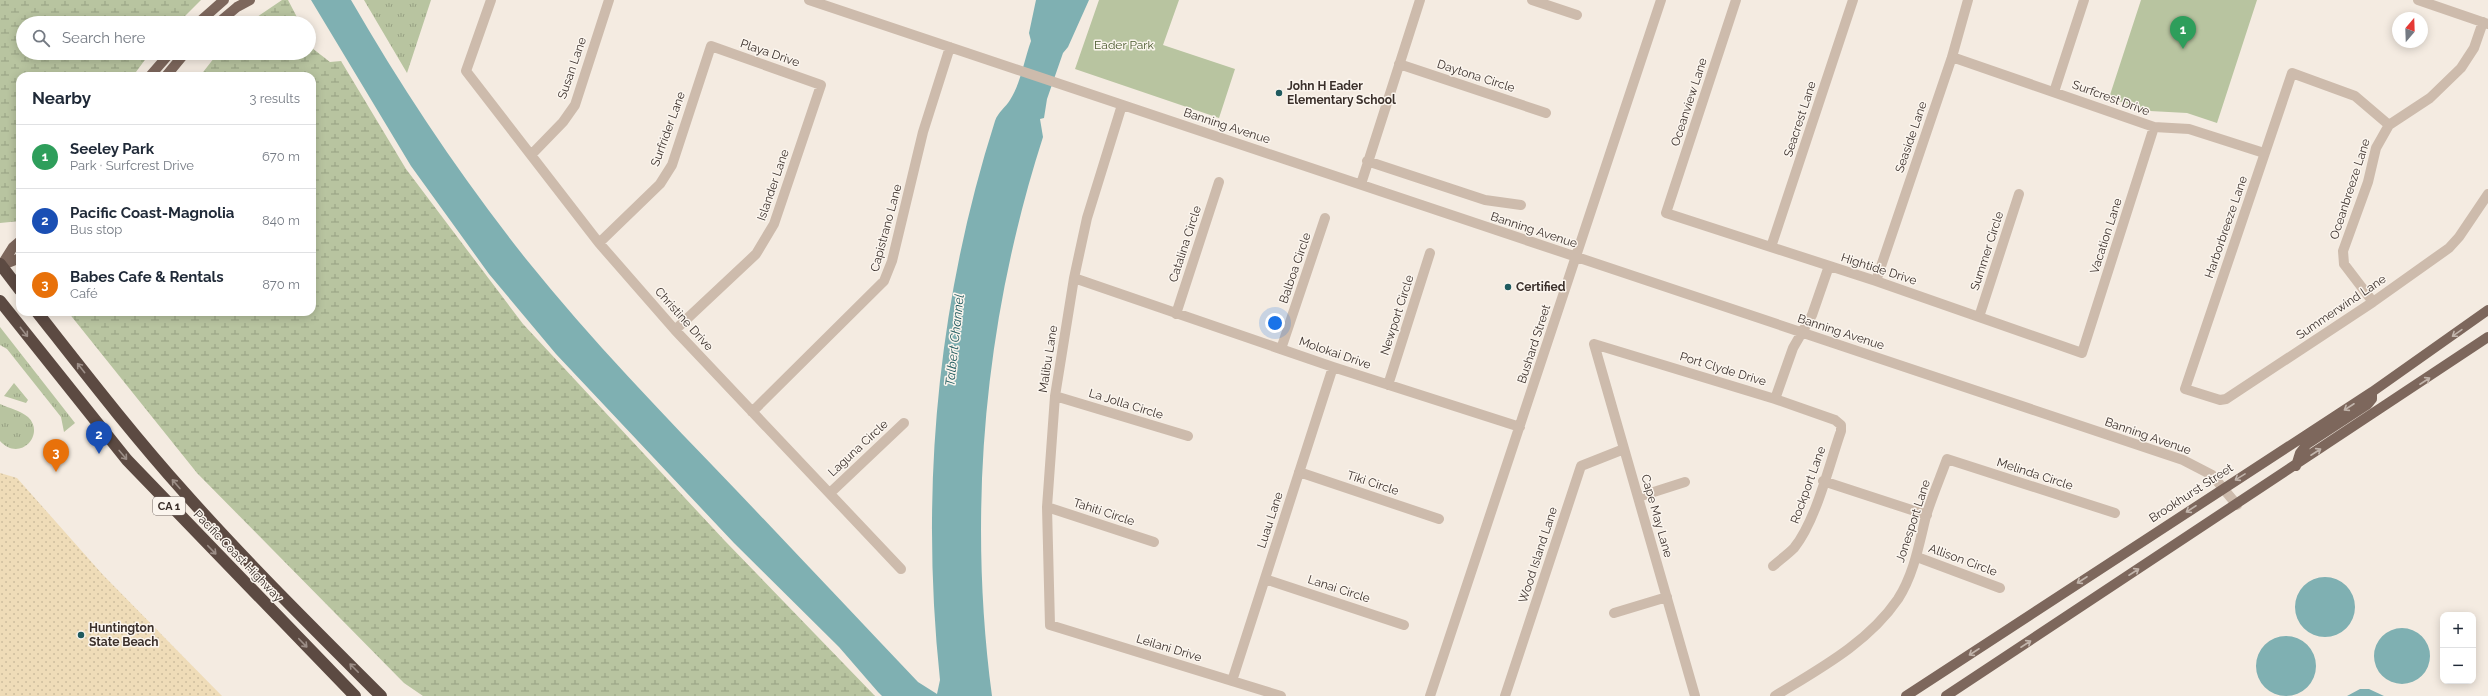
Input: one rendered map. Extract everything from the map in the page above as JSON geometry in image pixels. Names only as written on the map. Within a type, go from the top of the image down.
[{"type":"highway","points":[[0,266],[16,285]]},
{"type":"highway","name":"Pacific Coast Highway","points":[[0,301],[127,460],[170,507],[355,696]]},
{"type":"highway","name":"Pacific Coast Highway","points":[[40,316],[116,413],[183,492],[235,549],[381,696]]},
{"type":"main road","points":[[206,16],[224,0]]},
{"type":"main road","points":[[226,16],[237,7],[250,0]]},
{"type":"main road","points":[[153,72],[164,60]]},
{"type":"main road","points":[[169,72],[179,60]]},
{"type":"main road","points":[[0,266],[16,244]]},
{"type":"main road","points":[[0,266],[16,260]]},
{"type":"main road","name":"Brookhurst Street","points":[[1906,696],[2223,487],[2372,392],[2488,310]]},
{"type":"main road","points":[[1946,696],[2296,466],[2488,337]]},
{"type":"main road","points":[[2296,466],[2300,453],[2306,444],[2368,404],[2372,399],[2372,392]]},
{"type":"street","name":"Christine Drive","points":[[491,0],[466,71],[599,243],[675,330],[901,569]]},
{"type":"street","name":"Susan Lane","points":[[530,155],[563,122],[575,105],[609,0]]},
{"type":"street","name":"Banning Avenue","points":[[808,0],[2183,460],[2212,475],[2237,505]]},
{"type":"street","points":[[1361,184],[1398,64],[1420,0]]},
{"type":"street","points":[[1532,0],[1577,15]]},
{"type":"street","name":"Bushard Street","points":[[1430,696],[1577,258],[1661,0]]},
{"type":"street","name":"Oceanview Lane","points":[[1666,213],[1736,0]]},
{"type":"street","name":"Seacrest Lane","points":[[1771,247],[1853,0]]},
{"type":"street","name":"Seaside Lane","points":[[1876,281],[1952,57],[1968,0]]},
{"type":"street","points":[[2054,92],[2084,0]]},
{"type":"street","points":[[2418,0],[2486,23]]},
{"type":"street","name":"Oceanbreeze Lane","points":[[2373,302],[2344,264],[2343,251],[2368,182],[2376,148],[2390,125],[2430,98],[2461,68],[2474,48],[2486,23]]},
{"type":"street","name":"Playa Drive","points":[[711,46],[821,85]]},
{"type":"street","name":"Surfrider Lane","points":[[599,243],[660,184],[672,165],[711,46]]},
{"type":"street","name":"Capistrano Lane","points":[[752,412],[884,281],[892,261],[923,132],[950,47]]},
{"type":"street","name":"Surfcrest Drive","points":[[1952,57],[2154,127],[2190,129],[2264,153]]},
{"type":"street","name":"Daytona Circle","points":[[1398,64],[1546,112]]},
{"type":"street","name":"Harborbreeze Lane","points":[[2185,389],[2292,73],[2355,96],[2390,125]]},
{"type":"street","name":"Islander Lane","points":[[675,330],[756,254],[774,224],[821,85]]},
{"type":"street","name":"Malibu Lane","points":[[1050,625],[1047,507],[1055,396],[1074,278],[1087,218],[1122,105]]},
{"type":"street","name":"Vacation Lane","points":[[2082,353],[2154,127]]},
{"type":"street","name":"Banning Avenue","points":[[1367,161],[1485,200],[1521,205]]},
{"type":"street","name":"Catalina Circle","points":[[1176,314],[1219,182]]},
{"type":"street","name":"Summer Circle","points":[[1979,317],[2019,194]]},
{"type":"street","name":"Summerwind Lane","points":[[2185,389],[2220,400],[2226,399],[2373,302],[2449,248],[2459,237],[2488,194]]},
{"type":"street","name":"Hightide Drive","points":[[1666,213],[1876,281],[2082,353]]},
{"type":"street","name":"Balboa Circle","points":[[1281,349],[1326,218]]},
{"type":"street","name":"Newport Circle","points":[[1388,385],[1430,253]]},
{"type":"street","points":[[1775,399],[1793,348],[1812,315],[1829,266]]},
{"type":"street","name":"Molokai Drive","points":[[1074,278],[1333,367],[1520,428]]},
{"type":"street","name":"Port Clyde Drive","points":[[1594,344],[1775,399],[1835,420],[1841,425]]},
{"type":"street","name":"Cape May Lane","points":[[1594,344],[1695,696]]},
{"type":"street","name":"Luau Lane","points":[[1232,681],[1333,367]]},
{"type":"street","name":"La Jolla Circle","points":[[1055,396],[1188,436]]},
{"type":"street","name":"Laguna Circle","points":[[830,493],[904,423]]},
{"type":"street","name":"Rockport Lane","points":[[1773,566],[1793,548],[1804,533],[1841,431],[1841,425]]},
{"type":"street","name":"Wood Island Lane","points":[[1505,696],[1581,466],[1624,449]]},
{"type":"street","name":"Melinda Circle","points":[[1947,459],[2115,513]]},
{"type":"street","name":"Jonesport Lane","points":[[1775,696],[1835,660],[1867,635],[1898,599],[1917,557],[1926,515],[1947,459]]},
{"type":"street","name":"Tiki Circle","points":[[1299,472],[1439,519]]},
{"type":"street","points":[[1824,480],[1926,515]]},
{"type":"street","points":[[1638,497],[1685,482]]},
{"type":"street","name":"Tahiti Circle","points":[[1047,507],[1154,542]]},
{"type":"street","name":"Allison Circle","points":[[1917,557],[2000,588]]},
{"type":"street","name":"Lanai Circle","points":[[1265,579],[1404,624]]},
{"type":"street","points":[[1614,614],[1667,598]]},
{"type":"street","name":"Leilani Drive","points":[[1050,625],[1281,696]]},
{"type":"green space","points":[[0,0],[201,0],[185,16],[16,16],[16,60],[145,60],[136,72],[16,72],[16,221],[0,223]]},
{"type":"green space","points":[[282,0],[288,0],[296,16],[258,16]]},
{"type":"green space","points":[[364,0],[431,0],[407,73]]},
{"type":"green space","name":"Eader Park","points":[[1099,0],[1179,0],[1163,45],[1235,69],[1219,118],[1075,69]]},
{"type":"green space","points":[[2141,0],[2257,0],[2217,123],[2187,113],[2150,111],[2109,98]]},
{"type":"green space","points":[[316,51],[330,62],[341,61],[406,169],[523,324],[725,541],[875,696],[423,696],[404,683],[197,473],[71,316],[316,316],[316,72],[203,72],[213,60],[316,60]]},
{"type":"green space","points":[[0,327],[75,423],[64,432],[61,417],[7,349],[0,345]]},
{"type":"green space","points":[[14,383],[28,400],[26,403],[4,396]]},
{"type":"green space","points":[[0,404],[25,415],[33,424],[34,431],[32,438],[28,444],[22,448],[15,449],[8,447],[0,441]]},
{"type":"sand","name":"Huntington State Beach","points":[[0,473],[17,478],[103,575],[222,696],[0,696]]},
{"type":"water","name":"Talbert Channel","points":[[311,0],[351,0],[412,100],[456,165],[526,259],[576,319],[655,405],[918,682],[937,694],[940,680],[934,609],[932,539],[933,468],[938,398],[947,328],[959,259],[975,190],[995,121],[1014,93],[1020,79],[1031,41],[1029,33],[1036,0],[1089,0],[1068,47],[1063,53],[1047,99],[1044,118],[1040,119],[1043,137],[1023,205],[1007,274],[995,343],[986,414],[982,484],[981,555],[985,625],[992,696],[882,696],[878,692],[839,647],[734,543],[556,354],[489,274],[411,166]]},
{"type":"water","points":[[2325,577],[2341,582],[2346,586],[2350,591],[2355,607],[2350,623],[2346,628],[2341,632],[2325,637],[2309,632],[2304,628],[2300,623],[2295,607],[2300,591],[2304,586],[2309,582]]},
{"type":"water","points":[[2396,628],[2408,628],[2422,636],[2430,650],[2428,667],[2422,676],[2408,684],[2396,684],[2386,679],[2379,672],[2374,662],[2374,650],[2379,640],[2386,633]]},
{"type":"water","points":[[2286,636],[2303,641],[2311,649],[2316,666],[2311,683],[2303,691],[2286,696],[2269,691],[2261,683],[2256,666],[2261,649],[2269,641]]},
{"type":"water","points":[[2360,689],[2369,689],[2384,696],[2347,696]]},
{"type":"place","name":"Seeley Park","points":[[2183,49]]},
{"type":"place","name":"John H Eader Elementary School","points":[[1279,93]]},
{"type":"place","name":"Certified","points":[[1508,287]]},
{"type":"place","name":"Pacific Coast-Magnolia","points":[[99,454]]},
{"type":"place","name":"Babes Cafe & Rentals","points":[[56,472]]},
{"type":"place","name":"Huntington State Beach","points":[[81,635]]}]
